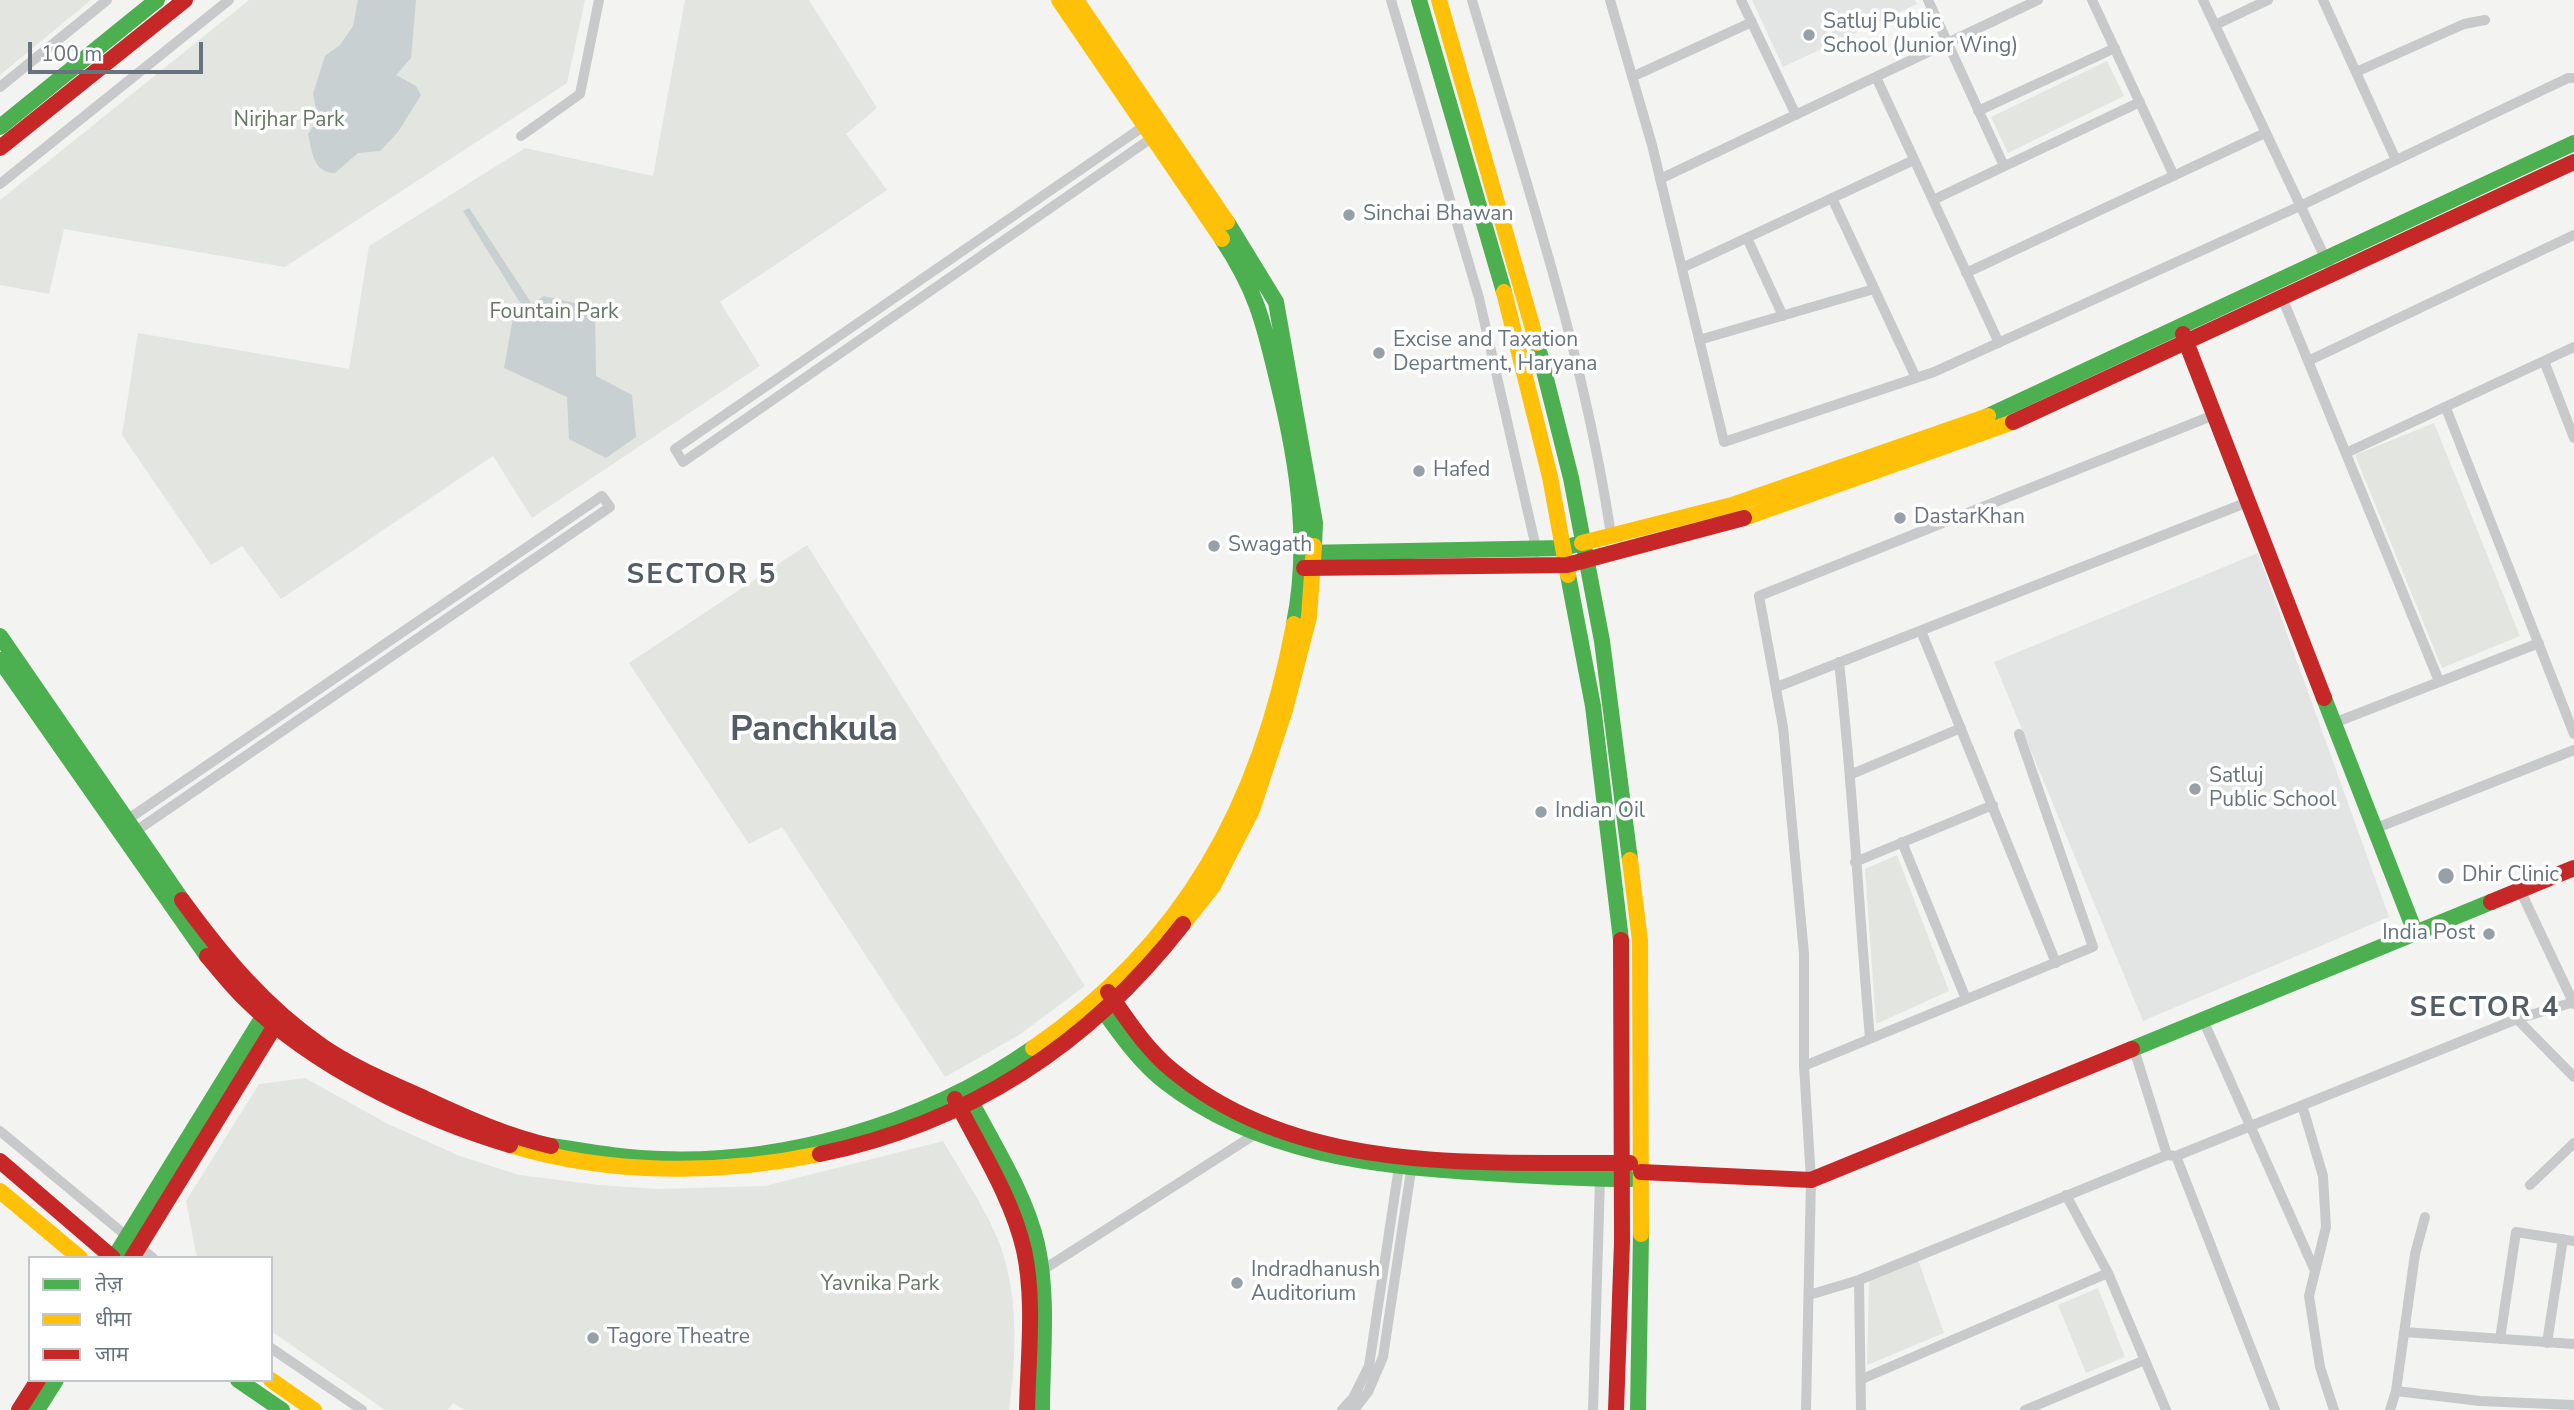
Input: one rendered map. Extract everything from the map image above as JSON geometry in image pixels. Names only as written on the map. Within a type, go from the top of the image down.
[{"type":"street","points":[[0,87],[107,0]]},
{"type":"street","points":[[0,127],[157,0]]},
{"type":"street","points":[[0,148],[185,0]]},
{"type":"street","points":[[0,184],[229,0]]},
{"type":"street","points":[[521,136],[580,94],[599,0]]},
{"type":"street","points":[[0,636],[193,940],[246,1001],[273,1015],[314,1054],[384,1094],[472,1133],[545,1156],[607,1166],[697,1168],[785,1161],[863,1145],[940,1119],[962,1098],[1032,1067],[1082,1032],[1200,880],[1239,806],[1275,706],[1297,617],[1307,561],[1276,302],[1245,249],[1059,0]]},
{"type":"street","points":[[1076,0],[1154,128]]},
{"type":"street","points":[[1391,0],[1479,298],[1539,565]]},
{"type":"street","points":[[1472,0],[1578,364],[1599,460],[1611,536]]},
{"type":"street","points":[[1610,0],[1660,179],[1724,442],[1916,378],[1999,343],[2300,206],[2568,78],[2574,78]]},
{"type":"street","points":[[1741,0],[1796,115]]},
{"type":"street","points":[[1928,0],[2004,166]]},
{"type":"street","points":[[1660,179],[2038,0]]},
{"type":"street","points":[[2092,0],[2174,176]]},
{"type":"street","points":[[2203,0],[2329,267]]},
{"type":"street","points":[[2215,25],[2268,0]]},
{"type":"street","points":[[2323,0],[2396,160]]},
{"type":"street","points":[[1428,1],[1529,312],[1572,478],[1602,641],[1640,941],[1638,1410]]},
{"type":"street","points":[[1428,1],[1550,477],[1593,706],[1621,939],[1622,1171],[1616,1410]]},
{"type":"street","points":[[2356,72],[2464,24],[2485,20]]},
{"type":"street","points":[[1632,77],[1752,22]]},
{"type":"street","points":[[1978,111],[2115,48]]},
{"type":"street","points":[[1876,77],[1999,343]]},
{"type":"street","points":[[1933,200],[2140,102]]},
{"type":"street","points":[[1154,128],[683,461],[675,449],[1154,128]]},
{"type":"street","points":[[1966,273],[2265,133]]},
{"type":"street","points":[[1307,561],[1567,565],[1738,520],[2032,415],[2184,336],[2329,267],[2574,143]]},
{"type":"street","points":[[1682,268],[1914,160]]},
{"type":"street","points":[[2329,267],[2574,162]]},
{"type":"street","points":[[1832,198],[1916,378]]},
{"type":"street","points":[[2308,361],[2574,235]]},
{"type":"street","points":[[1747,237],[1783,316]]},
{"type":"street","points":[[1699,340],[1874,289]]},
{"type":"street","points":[[2279,291],[2439,681]]},
{"type":"street","points":[[1307,561],[1563,548],[1611,536],[1731,505],[1993,414],[2184,336]]},
{"type":"street","points":[[2184,336],[2415,932]]},
{"type":"street","points":[[2346,453],[2574,347]]},
{"type":"street","points":[[2544,361],[2574,438]]},
{"type":"street","points":[[2446,408],[2574,734]]},
{"type":"street","points":[[1806,1410],[1811,1180],[1804,1066],[1804,954],[1777,687],[1759,596],[2214,415]]},
{"type":"street","points":[[602,496],[610,507],[125,830],[588,505],[602,496]]},
{"type":"street","points":[[1777,687],[2248,502]]},
{"type":"street","points":[[588,505],[596,516]]},
{"type":"street","points":[[559,526],[566,537]]},
{"type":"street","points":[[1922,631],[2056,963]]},
{"type":"street","points":[[2334,723],[2539,643]]},
{"type":"street","points":[[0,660],[125,830]]},
{"type":"street","points":[[1839,662],[1852,774],[1855,862],[1870,1038]]},
{"type":"street","points":[[1852,774],[1961,728]]},
{"type":"street","points":[[1804,1066],[2094,947],[2019,734]]},
{"type":"street","points":[[2374,829],[2574,750]]},
{"type":"street","points":[[1855,862],[1993,805]]},
{"type":"street","points":[[1902,842],[1966,999]]},
{"type":"street","points":[[1105,1000],[1171,1069],[1202,1094],[1269,1128],[1357,1151],[1406,1161],[1811,1180],[2133,1046],[2574,868]]},
{"type":"street","points":[[1809,1295],[1859,1280],[2066,1195],[2250,1126],[2518,1018],[2574,1003],[2520,890]]},
{"type":"street","points":[[1105,1000],[1162,1080],[1195,1105],[1252,1135],[1301,1151],[1600,1179],[1622,1171]]},
{"type":"street","points":[[132,1247],[273,1015]]},
{"type":"street","points":[[2518,1018],[2574,1077]]},
{"type":"street","points":[[2203,1020],[2315,1271]]},
{"type":"street","points":[[2133,1046],[2172,1156],[2275,1410]]},
{"type":"street","points":[[962,1098],[1008,1203],[1034,1277],[1042,1410]]},
{"type":"street","points":[[2302,1105],[2323,1176],[2326,1227],[2309,1296],[2320,1367],[2334,1410]]},
{"type":"street","points":[[1034,1277],[1252,1135],[1269,1128]]},
{"type":"street","points":[[0,1131],[132,1247],[149,1256]]},
{"type":"street","points":[[2530,1185],[2574,1143]]},
{"type":"street","points":[[0,1161],[112,1256]]},
{"type":"street","points":[[1342,1410],[1353,1398],[1369,1366],[1406,1161]]},
{"type":"street","points":[[1354,1410],[1368,1392],[1383,1357],[1406,1161]]},
{"type":"street","points":[[1593,1410],[1600,1179]]},
{"type":"street","points":[[0,1191],[78,1256]]},
{"type":"street","points":[[2066,1195],[2108,1273],[2166,1410]]},
{"type":"street","points":[[2390,1410],[2396,1391],[2415,1254],[2425,1217]]},
{"type":"street","points":[[2500,1339],[2516,1232],[2569,1240],[2547,1343]]},
{"type":"street","points":[[1862,1379],[2108,1273]]},
{"type":"street","points":[[1027,1410],[1034,1277]]},
{"type":"street","points":[[1859,1280],[1861,1410]]},
{"type":"street","points":[[2404,1332],[2574,1344]]},
{"type":"street","points":[[273,1349],[362,1410]]},
{"type":"street","points":[[2025,1410],[2145,1360]]},
{"type":"street","points":[[273,1381],[314,1410]]},
{"type":"street","points":[[19,1410],[37,1382]]},
{"type":"street","points":[[37,1410],[55,1382]]},
{"type":"street","points":[[241,1382],[282,1410]]},
{"type":"street","points":[[2396,1391],[2480,1401],[2574,1405]]},
{"type":"shaded area","points":[[358,0],[416,0],[411,58],[396,75],[416,86],[421,95],[398,132],[380,151],[358,153],[335,173],[328,172],[315,160],[308,134],[318,119],[313,94],[325,56],[340,45],[353,26]]},
{"type":"shaded area","name":"Satluj Public School (Junior Wing)","points":[[1752,0],[1915,0],[1917,4],[1783,67]]},
{"type":"shaded area","points":[[469,208],[532,304],[544,296],[595,308],[596,376],[632,395],[636,437],[606,458],[569,439],[567,397],[504,368],[513,318],[524,309],[463,211]]},
{"type":"shaded area","name":"Satluj Public School","points":[[2258,553],[2389,917],[2143,1021],[1994,662]]},
{"type":"green space","points":[[0,0],[91,0],[0,75]]},
{"type":"green space","name":"Nirjhar Park","points":[[249,0],[585,0],[567,83],[285,267],[64,229],[49,294],[0,285],[0,200]]},
{"type":"green space","name":"Fountain Park","points":[[685,0],[809,0],[877,108],[846,134],[887,190],[720,302],[760,366],[532,518],[493,456],[281,599],[242,546],[211,565],[122,435],[138,333],[349,369],[369,246],[525,148],[653,176]]},
{"type":"green space","points":[[2107,61],[2124,96],[2008,153],[1991,117]]},
{"type":"green space","points":[[2434,423],[2520,636],[2442,668],[2355,455]]},
{"type":"green space","points":[[807,545],[1085,986],[1019,1035],[945,1077],[782,827],[749,844],[629,663]]},
{"type":"green space","points":[[1897,855],[1949,991],[1876,1024],[1865,869]]},
{"type":"green space","name":"Yavnika Park","points":[[305,1078],[388,1124],[460,1156],[519,1175],[599,1185],[657,1189],[765,1186],[943,1141],[996,1235],[1009,1277],[1014,1321],[1014,1367],[1009,1410],[465,1410],[453,1403],[448,1410],[385,1410],[273,1332],[273,1256],[197,1256],[186,1201],[259,1084]]},
{"type":"green space","points":[[1918,1260],[1944,1333],[1867,1365],[1869,1278]]},
{"type":"green space","points":[[2098,1288],[2125,1357],[2086,1373],[2058,1305]]},
{"type":"traffic: fast","points":[[0,127],[157,0]]},
{"type":"traffic: fast","points":[[1419,0],[1504,292]]},
{"type":"traffic: fast","points":[[1988,416],[2574,143]]},
{"type":"traffic: fast","points":[[1227,222],[1276,302],[1315,523],[1314,546]]},
{"type":"traffic: fast","points":[[1222,239],[1244,276],[1264,327],[1292,446],[1301,534],[1299,594],[1294,624]]},
{"type":"traffic: fast","points":[[1537,343],[1571,478],[1602,641],[1630,860]]},
{"type":"traffic: fast","points":[[1303,553],[1563,548],[1582,543]]},
{"type":"traffic: fast","points":[[1568,575],[1593,706],[1621,940]]},
{"type":"traffic: fast","points":[[0,636],[182,900]]},
{"type":"traffic: fast","points":[[0,660],[207,956]]},
{"type":"traffic: fast","points":[[2324,698],[2415,932]]},
{"type":"traffic: fast","points":[[2132,1049],[2491,902]]},
{"type":"traffic: fast","points":[[1099,1005],[1138,1056],[1165,1082],[1201,1106],[1239,1126],[1278,1141],[1318,1152],[1402,1166],[1523,1175],[1631,1179]]},
{"type":"traffic: fast","points":[[115,1256],[269,1007]]},
{"type":"traffic: fast","points":[[551,1146],[629,1157],[691,1159],[743,1156],[795,1148],[846,1136],[944,1099],[1033,1048]]},
{"type":"traffic: fast","points":[[967,1094],[1016,1186],[1037,1244],[1044,1306],[1042,1410]]},
{"type":"traffic: fast","points":[[1638,1410],[1641,1234]]},
{"type":"traffic: fast","points":[[37,1410],[55,1382]]},
{"type":"traffic: fast","points":[[241,1382],[282,1410]]},
{"type":"traffic: slow","points":[[1059,0],[1222,239]]},
{"type":"traffic: slow","points":[[1076,0],[1227,222]]},
{"type":"traffic: slow","points":[[1439,0],[1537,343]]},
{"type":"traffic: slow","points":[[1504,292],[1550,477],[1568,575]]},
{"type":"traffic: slow","points":[[1582,543],[1732,505],[1988,416]]},
{"type":"traffic: slow","points":[[1744,518],[2013,422]]},
{"type":"traffic: slow","points":[[1183,924],[1213,886],[1252,810],[1285,710],[1309,617],[1314,546]]},
{"type":"traffic: slow","points":[[1033,1048],[1087,1007],[1133,963],[1174,915],[1208,864],[1237,809],[1261,751],[1280,689],[1294,624]]},
{"type":"traffic: slow","points":[[1630,860],[1640,941],[1641,1234]]},
{"type":"traffic: slow","points":[[510,1145],[586,1162],[664,1169],[743,1166],[820,1154]]},
{"type":"traffic: slow","points":[[0,1191],[78,1256]]},
{"type":"traffic: slow","points":[[273,1381],[314,1410]]},
{"type":"traffic: jam","points":[[0,148],[185,0]]},
{"type":"traffic: jam","points":[[2013,422],[2574,162]]},
{"type":"traffic: jam","points":[[2183,334],[2324,698]]},
{"type":"traffic: jam","points":[[1304,568],[1567,565],[1744,518]]},
{"type":"traffic: jam","points":[[2491,902],[2574,868]]},
{"type":"traffic: jam","points":[[182,900],[213,941],[263,997],[322,1046],[386,1081],[457,1113],[503,1132],[551,1146]]},
{"type":"traffic: jam","points":[[820,1154],[875,1140],[926,1122],[976,1099],[1022,1072],[1067,1041],[1108,1006],[1147,967],[1183,924]]},
{"type":"traffic: jam","points":[[1616,1410],[1622,1242],[1621,940]]},
{"type":"traffic: jam","points":[[207,956],[241,995],[273,1024],[336,1068],[370,1088],[441,1121],[510,1145]]},
{"type":"traffic: jam","points":[[1108,992],[1145,1043],[1172,1070],[1222,1104],[1275,1129],[1332,1145],[1390,1156],[1511,1163],[1630,1163]]},
{"type":"traffic: jam","points":[[133,1256],[281,1016]]},
{"type":"traffic: jam","points":[[1641,1172],[1811,1180],[2132,1049]]},
{"type":"traffic: jam","points":[[955,1099],[1012,1211],[1024,1250],[1030,1309],[1027,1410]]},
{"type":"traffic: jam","points":[[0,1161],[111,1256]]},
{"type":"traffic: jam","points":[[19,1410],[37,1382]]},
{"type":"place","name":"Satluj Public School (Junior Wing)","points":[[1809,35]]},
{"type":"place","name":"Sinchai Bhawan","points":[[1349,215]]},
{"type":"place","name":"Excise and Taxation Department, Haryana","points":[[1379,353]]},
{"type":"place","name":"Hafed","points":[[1419,471]]},
{"type":"place","name":"DastarKhan","points":[[1900,518]]},
{"type":"place","name":"Swagath","points":[[1214,546]]},
{"type":"place","name":"Satluj Public School","points":[[2195,789]]},
{"type":"place","name":"Indian Oil","points":[[1541,812]]},
{"type":"place","name":"Dhir Clinic","points":[[2446,876]]},
{"type":"place","name":"India Post","points":[[2489,934]]},
{"type":"place","name":"Indradhanush Auditorium","points":[[1237,1283]]},
{"type":"place","name":"Tagore Theatre","points":[[593,1338]]},
{"type":"district","name":"SECTOR 5","points":[[702,576]]},
{"type":"district","name":"Panchkula","points":[[814,732]]},
{"type":"district","name":"SECTOR 4","points":[[2485,1009]]}]
